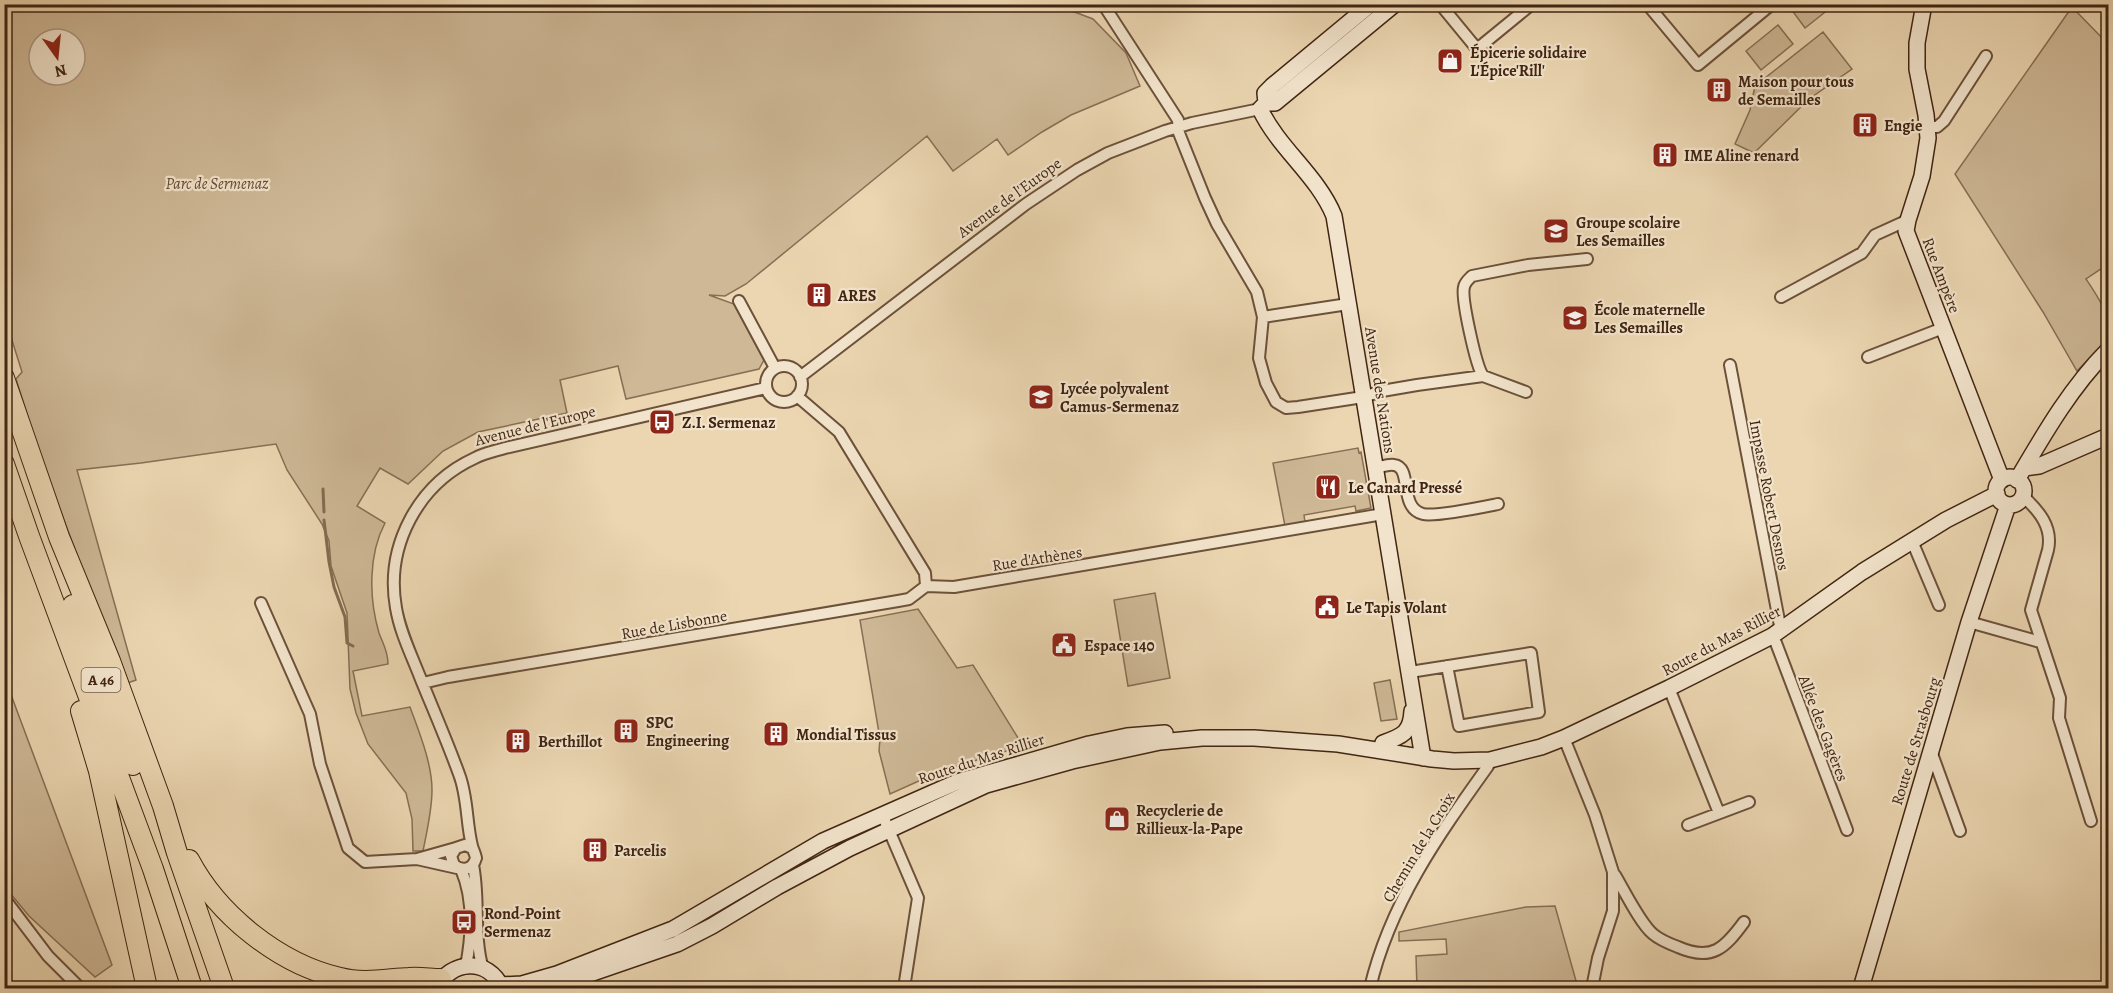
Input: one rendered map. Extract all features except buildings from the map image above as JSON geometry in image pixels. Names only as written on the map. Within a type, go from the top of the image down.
[{"type":"highway","points":[[4,378],[59,537],[110,661],[163,806],[224,988]]},
{"type":"highway","name":"A 46","points":[[4,397],[52,549],[151,809],[212,988]]},
{"type":"highway","name":"A 46","points":[[4,465],[153,870],[192,988]]},
{"type":"highway","points":[[76,663],[81,712],[99,771],[147,988]]},
{"type":"highway","points":[[163,806],[198,878],[222,908],[260,940],[313,969],[341,979],[362,981],[412,977],[439,984]]},
{"type":"main road","points":[[1263,106],[1265,93],[1272,86],[1371,4]]},
{"type":"main road","name":"Avenue de l'Europe","points":[[1263,106],[1275,103],[1395,4]]},
{"type":"main road","name":"Rue Ampère","points":[[1924,4],[1917,44],[1917,69],[1928,138],[1922,176],[1908,220],[1908,236],[1943,328],[2010,480],[2023,487],[2023,496]]},
{"type":"main road","name":"Avenue des Nations","points":[[1263,106],[1268,126],[1327,199],[1334,216],[1423,753]]},
{"type":"main road","points":[[2023,496],[2017,503],[2008,505],[2001,501],[2010,480],[2089,369],[2109,350]]},
{"type":"main road","name":"Route du Mas Rillier","points":[[549,988],[677,944],[839,853],[986,786],[1072,761],[1160,742],[1202,738],[1254,738],[1338,744],[1482,760],[1523,753],[1564,738],[1776,633],[1862,572],[2010,480],[2109,436]]},
{"type":"main road","name":"Route de Strasbourg","points":[[1861,988],[1969,622],[2008,505]]},
{"type":"main road","name":"Avenue des Nations","points":[[1383,743],[1409,729],[1413,699]]},
{"type":"main road","name":"Route du Mas Rillier","points":[[502,987],[557,974],[673,929],[823,841],[957,782],[1089,744],[1127,736],[1221,729],[1279,732],[1383,743],[1423,753]]},
{"type":"main road","points":[[439,984],[448,972],[466,966],[483,969],[494,975],[502,987]]},
{"type":"street","points":[[1103,4],[1179,120],[1179,127],[1205,198],[1217,224],[1257,292],[1263,317],[1259,358],[1266,383],[1276,402],[1286,408],[1484,376],[1526,392]]},
{"type":"street","points":[[1440,4],[1477,49],[1532,4]]},
{"type":"street","points":[[1647,4],[1698,65],[1772,4]]},
{"type":"street","points":[[1927,128],[1937,127],[1944,121],[1986,56]]},
{"type":"street","name":"Avenue de l'Europe","points":[[800,377],[1058,182],[1108,153],[1179,127],[1263,106]]},
{"type":"street","points":[[1781,297],[1862,253],[1875,235],[1908,220]]},
{"type":"street","points":[[1484,376],[1477,361],[1470,332],[1463,289],[1466,282],[1472,276],[1528,265],[1587,260]]},
{"type":"street","points":[[739,301],[775,368]]},
{"type":"street","points":[[1263,317],[1348,304]]},
{"type":"street","points":[[1868,357],[1943,328]]},
{"type":"street","name":"Impasse Robert Desnos","points":[[1730,365],[1776,633]]},
{"type":"street","points":[[787,366],[797,372],[800,377],[801,387],[797,396],[786,402],[769,394],[766,388],[767,377],[775,368],[787,366]]},
{"type":"street","name":"Avenue de l'Europe","points":[[472,848],[460,776],[400,627],[396,608],[394,569],[401,538],[412,513],[427,493],[454,469],[476,457],[505,448],[631,421],[766,388]]},
{"type":"street","points":[[797,396],[839,432],[925,573],[926,586]]},
{"type":"street","points":[[1375,468],[1394,465],[1399,467],[1403,472],[1408,501],[1412,507],[1424,514],[1498,504]]},
{"type":"street","points":[[2023,496],[2045,522],[2050,540],[2031,610],[2060,698],[2059,718],[2091,821]]},
{"type":"street","name":"Rue d'Athènes","points":[[926,586],[954,587],[1383,514]]},
{"type":"street","points":[[1912,541],[1939,605]]},
{"type":"street","name":"Rue de Lisbonne","points":[[423,683],[909,599],[926,586]]},
{"type":"street","points":[[261,603],[310,714],[320,764],[348,848],[365,862],[417,859],[458,846],[472,848],[476,855],[473,865],[476,881],[479,956],[483,969]]},
{"type":"street","points":[[1969,622],[2040,642]]},
{"type":"street","name":"Allée des Gagères","points":[[1776,633],[1776,643],[1847,831]]},
{"type":"street","points":[[1410,672],[1447,666],[1531,653],[1539,712],[1459,726],[1447,666]]},
{"type":"street","points":[[1669,688],[1719,813]]},
{"type":"street","points":[[1564,738],[1603,836],[1613,872],[1613,912],[1598,958],[1592,988]]},
{"type":"street","points":[[1931,751],[1960,831]]},
{"type":"street","name":"Chemin de la Croix","points":[[1370,988],[1375,967],[1400,901],[1440,834],[1488,766],[1482,760]]},
{"type":"street","name":"Avenue de l'Europe","points":[[458,846],[466,814],[465,797]]},
{"type":"street","points":[[1688,825],[1749,802]]},
{"type":"street","points":[[882,814],[918,898],[904,988]]},
{"type":"street","points":[[458,846],[451,856],[453,863],[459,868],[467,883],[470,911],[466,966]]},
{"type":"street","points":[[417,859],[467,869],[473,865]]},
{"type":"street","points":[[1613,872],[1653,934],[1691,953],[1705,954],[1716,951],[1728,942],[1744,922]]},
{"type":"street","points":[[4,898],[48,956],[80,988]]},
{"type":"green space","name":"Parc de Sermenaz","points":[[4,5],[1061,5],[1093,19],[1126,53],[1140,86],[1071,115],[1008,155],[997,139],[953,171],[927,136],[746,284],[725,296],[709,295],[734,304],[764,360],[759,369],[626,399],[618,366],[560,380],[567,413],[478,432],[443,451],[408,484],[380,468],[357,506],[385,523],[375,549],[372,592],[376,620],[388,664],[353,671],[362,716],[410,707],[430,769],[432,790],[423,851],[413,851],[412,819],[406,793],[368,744],[356,713],[350,689],[347,613],[331,566],[329,541],[322,524],[287,470],[276,444],[77,470],[136,680],[125,684],[41,458],[16,379],[22,372],[5,318]]},
{"type":"green space","points":[[1797,5],[1834,5],[1805,28],[1791,9]]},
{"type":"green space","points":[[2072,7],[2108,44],[2108,264],[2086,279],[2103,307],[2108,339],[2077,371],[2043,312],[1955,174]]},
{"type":"green space","points":[[1778,25],[1793,44],[1761,70],[1746,51]]},
{"type":"green space","points":[[1823,32],[1852,69],[1809,99],[1754,153],[1735,144],[1750,110],[1755,86]]},
{"type":"green space","points":[[1358,448],[1359,453],[1361,452],[1371,508],[1356,511],[1355,506],[1304,515],[1305,522],[1285,526],[1273,463]]},
{"type":"green space","points":[[1155,593],[1170,678],[1128,686],[1114,600]]},
{"type":"green space","points":[[918,609],[957,668],[973,665],[1023,746],[941,771],[890,794],[879,751],[880,739],[860,620]]},
{"type":"green space","points":[[4,676],[112,965],[95,977],[29,916],[5,887]]},
{"type":"green space","points":[[1390,680],[1397,719],[1381,721],[1374,683]]},
{"type":"green space","points":[[1555,906],[1578,988],[1417,988],[1416,956],[1447,954],[1446,939],[1399,941],[1399,932],[1526,907]]},
{"type":"waterway","points":[[323,489],[324,512]]},
{"type":"waterway","points":[[324,520],[334,587],[345,617],[347,643],[353,646]]},
{"type":"place","name":"Épicerie solidaire L'Épice'Rill'","points":[[1450,61]]},
{"type":"place","name":"Maison pour tous de Semailles","points":[[1719,90]]},
{"type":"place","name":"Engie","points":[[1865,125]]},
{"type":"place","name":"IME Aline renard","points":[[1665,155]]},
{"type":"place","name":"Groupe scolaire Les Semailles","points":[[1556,231]]},
{"type":"place","name":"ARES","points":[[819,295]]},
{"type":"place","name":"École maternelle Les Semailles","points":[[1575,318]]},
{"type":"place","name":"Lycée polyvalent Camus-Sermenaz","points":[[1041,397]]},
{"type":"place","name":"Z.I. Sermenaz","points":[[662,422]]},
{"type":"place","name":"Le Canard Pressé","points":[[1328,487]]},
{"type":"place","name":"Le Tapis Volant","points":[[1327,607]]},
{"type":"place","name":"Espace 140","points":[[1064,645]]},
{"type":"place","name":"SPC Engineering","points":[[626,731]]},
{"type":"place","name":"Mondial Tissus","points":[[776,734]]},
{"type":"place","name":"Berthillot","points":[[518,741]]},
{"type":"place","name":"Recyclerie de Rillieux-la-Pape","points":[[1117,819]]},
{"type":"place","name":"Parcelis","points":[[595,850]]},
{"type":"place","name":"Rond-Point Sermenaz","points":[[464,922]]}]
